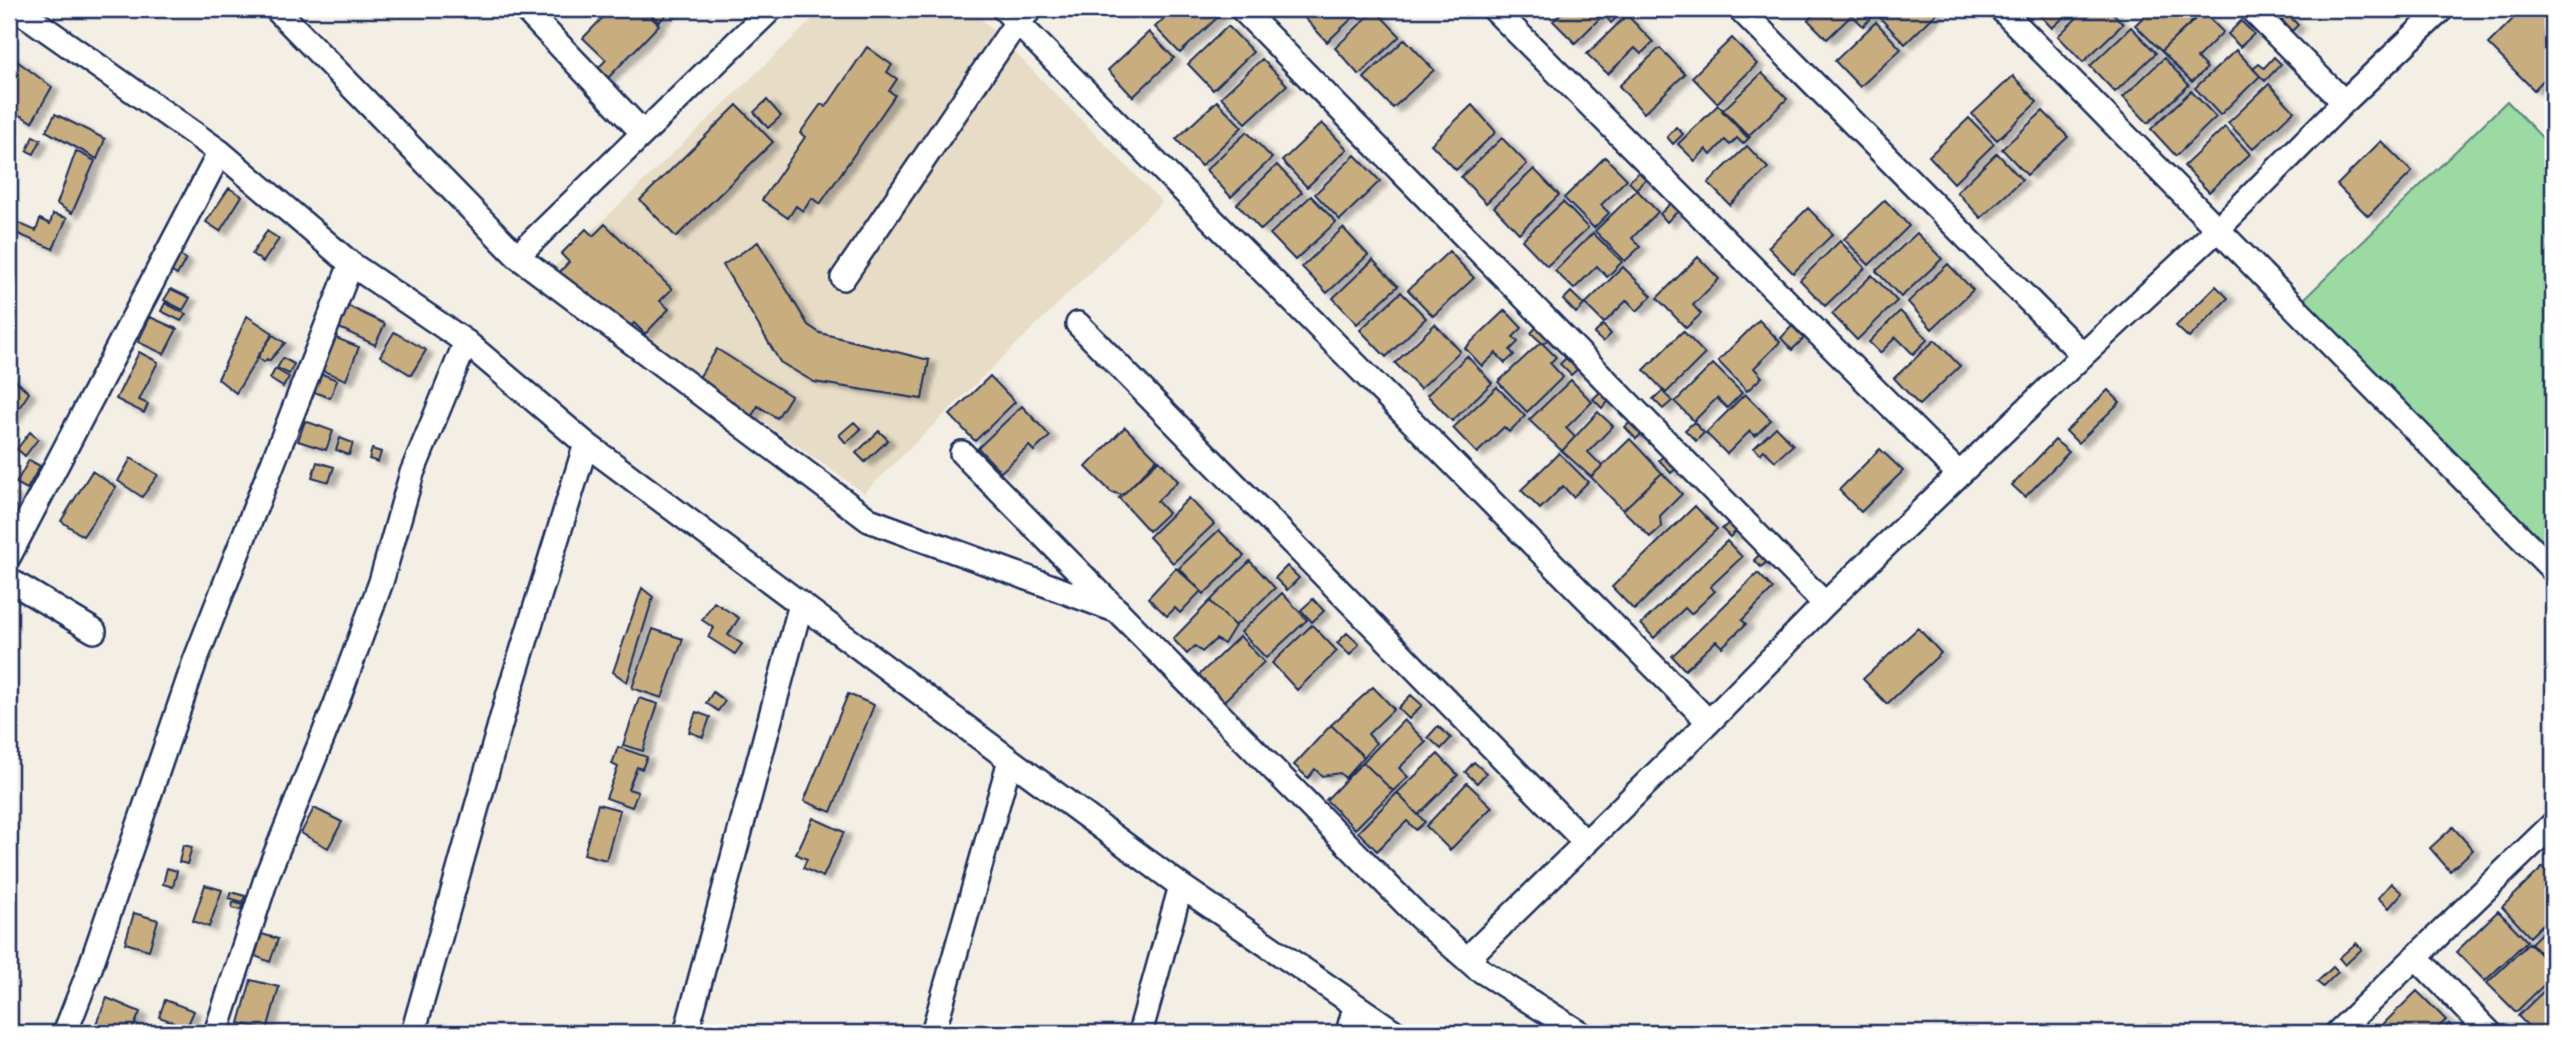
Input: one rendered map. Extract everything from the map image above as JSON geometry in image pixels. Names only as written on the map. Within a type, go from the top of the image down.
[{"type":"street","points":[[17,9],[220,152],[351,264],[466,342],[586,444],[1010,760],[1181,886],[1396,1033]]},
{"type":"street","points":[[276,9],[517,256],[869,520],[1118,611]]},
{"type":"street","points":[[525,9],[643,134]]},
{"type":"street","points":[[517,256],[771,9]]},
{"type":"street","points":[[1242,9],[1825,604]]},
{"type":"street","points":[[1494,9],[1959,474]]},
{"type":"street","points":[[1740,9],[2083,355]]},
{"type":"street","points":[[2001,9],[2553,570]]},
{"type":"street","points":[[2251,9],[2344,102]]},
{"type":"street","points":[[1471,962],[1477,948],[1709,722],[1825,604],[2218,229],[2344,102],[2442,9]]},
{"type":"street","points":[[843,278],[1017,13],[1709,722]]},
{"type":"street","points":[[9,556],[220,152]]},
{"type":"street","points":[[65,1033],[93,961],[195,661],[351,264]]},
{"type":"street","points":[[1078,324],[1586,843]]},
{"type":"street","points":[[216,1033],[268,873],[336,704],[381,582],[412,473],[466,342]]},
{"type":"street","points":[[413,1033],[507,700],[586,444]]},
{"type":"street","points":[[962,453],[1419,917],[1471,962],[1580,1033]]},
{"type":"street","points":[[9,580],[94,631]]},
{"type":"street","points":[[686,1033],[801,604]]},
{"type":"street","points":[[933,1033],[1010,760]]},
{"type":"street","points":[[2337,1033],[2550,834]]},
{"type":"street","points":[[1140,1033],[1181,886]]},
{"type":"street","points":[[2416,957],[2490,1033]]},
{"type":"street","points":[[1348,1033],[1355,1007]]},
{"type":"shaded area","points":[[823,9],[972,9],[1162,202],[864,493],[549,272]]},
{"type":"green space","points":[[2507,101],[2553,149],[2553,558],[2301,302]]},
{"type":"building","points":[[611,9],[643,9],[659,25],[605,81],[595,71],[606,60],[583,38]]},
{"type":"building","points":[[646,9],[667,9],[670,11],[659,22]]},
{"type":"building","points":[[1174,9],[1214,9],[1220,15],[1180,53],[1155,27]]},
{"type":"building","points":[[1309,9],[1362,9],[1327,42],[1302,15]]},
{"type":"building","points":[[1566,9],[1619,9],[1622,12],[1611,23],[1604,14],[1575,43],[1553,21]]},
{"type":"building","points":[[1819,9],[1871,9],[1876,13],[1863,26],[1852,15],[1827,39],[1808,20]]},
{"type":"building","points":[[1889,9],[1941,9],[1905,44],[1880,18]]},
{"type":"building","points":[[2034,9],[2073,9],[2052,28]]},
{"type":"building","points":[[2086,9],[2109,9],[2123,24],[2083,62],[2058,36]]},
{"type":"building","points":[[2152,9],[2197,9],[2201,13],[2161,51],[2135,25]]},
{"type":"building","points":[[2278,9],[2283,9],[2298,25],[2292,31],[2278,16],[2273,21],[2269,17]]},
{"type":"building","points":[[2523,9],[2553,9],[2553,70],[2534,90],[2488,44]]},
{"type":"building","points":[[1375,10],[1400,36],[1359,75],[1335,48]]},
{"type":"building","points":[[2203,12],[2223,32],[2197,58],[2207,68],[2192,82],[2161,51]]},
{"type":"building","points":[[1627,15],[1653,42],[1641,54],[1635,48],[1608,74],[1587,54]]},
{"type":"building","points":[[2241,21],[2254,34],[2240,47],[2228,34]]},
{"type":"building","points":[[1876,22],[1901,49],[1860,87],[1835,61]]},
{"type":"building","points":[[1228,26],[1253,52],[1213,90],[1188,64]]},
{"type":"building","points":[[2131,27],[2156,53],[2115,92],[2090,66]]},
{"type":"building","points":[[1149,32],[1174,58],[1133,97],[1108,70]]},
{"type":"building","points":[[1732,38],[1757,64],[1717,103],[1692,77]]},
{"type":"building","points":[[1405,39],[1434,70],[1393,108],[1364,78]]},
{"type":"building","points":[[867,47],[892,65],[887,72],[897,79],[889,91],[895,95],[820,204],[812,198],[803,211],[796,206],[788,218],[762,200],[805,137],[800,133],[821,104],[826,107]]},
{"type":"building","points":[[1660,48],[1685,74],[1644,113],[1619,86]]},
{"type":"building","points":[[2236,50],[2260,76],[2220,115],[2195,88]]},
{"type":"building","points":[[9,55],[52,87],[32,122],[9,109]]},
{"type":"building","points":[[2274,57],[2281,64],[2265,81],[2253,69],[2259,64],[2264,68]]},
{"type":"building","points":[[2164,58],[2189,85],[2148,123],[2123,97]]},
{"type":"building","points":[[1262,59],[1287,85],[1246,123],[1221,97]]},
{"type":"building","points":[[1762,73],[1787,99],[1747,137],[1722,111]]},
{"type":"building","points":[[2013,76],[2037,102],[1997,140],[1972,114]]},
{"type":"building","points":[[2269,84],[2294,111],[2253,149],[2228,123]]},
{"type":"building","points":[[2191,91],[2216,117],[2176,156],[2151,129]]},
{"type":"building","points":[[767,100],[781,116],[768,128],[754,112]]},
{"type":"building","points":[[1217,101],[1242,127],[1201,166],[1176,139]]},
{"type":"building","points":[[737,105],[773,142],[676,237],[640,200]]},
{"type":"building","points":[[1472,105],[1496,132],[1456,170],[1431,144]]},
{"type":"building","points":[[1718,105],[1750,137],[1743,144],[1737,138],[1730,145],[1725,140],[1711,155],[1706,149],[1695,161],[1678,144]]},
{"type":"building","points":[[2043,111],[2068,137],[2027,175],[2002,149]]},
{"type":"building","points":[[55,114],[105,139],[97,159],[46,131]]},
{"type":"building","points":[[1969,118],[1994,144],[1954,183],[1929,156]]},
{"type":"building","points":[[1322,123],[1347,149],[1307,187],[1282,161]]},
{"type":"building","points":[[1676,127],[1683,134],[1673,144],[1667,137]]},
{"type":"building","points":[[2225,127],[2250,154],[2209,192],[2184,166]]},
{"type":"building","points":[[1247,132],[1272,158],[1231,197],[1206,170]]},
{"type":"building","points":[[33,136],[41,140],[34,154],[27,151]]},
{"type":"building","points":[[1502,138],[1527,164],[1486,203],[1461,177]]},
{"type":"building","points":[[2381,141],[2412,172],[2368,216],[2337,185]]},
{"type":"building","points":[[1747,146],[1768,168],[1730,205],[1708,183]]},
{"type":"building","points":[[76,151],[95,161],[72,213],[57,204]]},
{"type":"building","points":[[1997,153],[2022,180],[1981,218],[1957,192]]},
{"type":"building","points":[[1355,155],[1380,181],[1340,220],[1315,194]]},
{"type":"building","points":[[1605,157],[1627,179],[1601,205],[1609,213],[1594,228],[1564,198]]},
{"type":"building","points":[[1277,165],[1302,192],[1261,230],[1237,204]]},
{"type":"building","points":[[1643,167],[1650,175],[1636,189],[1629,182]]},
{"type":"building","points":[[1534,169],[1559,195],[1519,233],[1494,207]]},
{"type":"building","points":[[229,188],[242,196],[220,231],[206,222]]},
{"type":"building","points":[[1637,190],[1658,212],[1632,238],[1640,247],[1625,261],[1595,231]]},
{"type":"building","points":[[1311,196],[1336,222],[1295,260],[1270,234]]},
{"type":"building","points":[[1674,200],[1681,208],[1667,222],[1660,214]]},
{"type":"building","points":[[1885,200],[1909,226],[1869,265],[1844,239]]},
{"type":"building","points":[[1563,202],[1588,228],[1547,266],[1522,240]]},
{"type":"building","points":[[1808,208],[1833,234],[1793,273],[1768,247]]},
{"type":"building","points":[[53,214],[67,218],[53,249],[9,230],[9,219],[36,231],[40,219],[50,224]]},
{"type":"building","points":[[605,224],[672,289],[660,301],[669,309],[645,334],[634,323],[622,335],[558,274],[569,262],[561,254],[586,229],[593,236]]},
{"type":"building","points":[[1343,228],[1368,255],[1327,293],[1302,267]]},
{"type":"building","points":[[267,231],[279,239],[263,262],[252,254]]},
{"type":"building","points":[[1593,233],[1622,262],[1607,277],[1597,266],[1574,289],[1555,271]]},
{"type":"building","points":[[1917,233],[1942,259],[1901,297],[1876,271]]},
{"type":"building","points":[[1840,241],[1865,268],[1825,306],[1800,280]]},
{"type":"building","points":[[758,242],[808,325],[820,333],[929,360],[922,399],[814,382],[780,362],[723,265]]},
{"type":"building","points":[[1449,251],[1474,278],[1433,316],[1408,290]]},
{"type":"building","points":[[177,253],[186,259],[177,275],[167,269]]},
{"type":"building","points":[[1698,257],[1719,279],[1693,305],[1701,314],[1686,328],[1657,298]]},
{"type":"building","points":[[1373,260],[1398,286],[1357,324],[1333,298]]},
{"type":"building","points":[[1948,264],[1973,290],[1932,329],[1908,302]]},
{"type":"building","points":[[1623,267],[1652,296],[1637,311],[1627,300],[1604,323],[1585,304]]},
{"type":"building","points":[[1872,275],[1897,301],[1857,340],[1832,314]]},
{"type":"building","points":[[2216,286],[2228,298],[2189,338],[2176,326]]},
{"type":"building","points":[[171,289],[190,298],[183,310],[164,300]]},
{"type":"building","points":[[1401,292],[1426,318],[1386,357],[1360,330]]},
{"type":"building","points":[[1571,292],[1584,305],[1576,313],[1563,300]]},
{"type":"building","points":[[165,303],[186,314],[181,321],[161,311]]},
{"type":"building","points":[[342,303],[385,324],[375,345],[331,324]]},
{"type":"building","points":[[1505,310],[1522,328],[1513,337],[1518,342],[1510,350],[1514,355],[1505,363],[1496,353],[1482,366],[1465,348]]},
{"type":"building","points":[[1900,311],[1928,339],[1913,354],[1896,337],[1880,353],[1869,342]]},
{"type":"building","points":[[247,316],[273,333],[236,393],[218,379]]},
{"type":"building","points":[[150,317],[177,329],[164,354],[138,342]]},
{"type":"building","points":[[1759,320],[1780,342],[1754,368],[1762,377],[1747,391],[1718,361]]},
{"type":"building","points":[[1542,321],[1554,333],[1543,344],[1531,333]]},
{"type":"building","points":[[1435,324],[1460,351],[1420,389],[1395,363]]},
{"type":"building","points":[[1603,325],[1611,334],[1603,342],[1594,334]]},
{"type":"building","points":[[1792,326],[1804,338],[1792,350],[1781,338]]},
{"type":"building","points":[[1683,331],[1705,354],[1666,393],[1644,370]]},
{"type":"building","points":[[394,332],[426,350],[411,375],[380,356]]},
{"type":"building","points":[[273,335],[285,343],[269,361],[267,359],[264,362],[257,357]]},
{"type":"building","points":[[331,336],[359,347],[346,380],[318,369]]},
{"type":"building","points":[[1935,340],[1960,366],[1919,405],[1894,378]]},
{"type":"building","points":[[1541,342],[1556,357],[1550,363],[1563,377],[1527,412],[1498,382]]},
{"type":"building","points":[[717,349],[791,396],[777,418],[758,406],[746,425],[695,384]]},
{"type":"building","points":[[1573,351],[1584,363],[1571,375],[1560,364]]},
{"type":"building","points":[[139,352],[158,362],[139,400],[148,404],[144,413],[116,399]]},
{"type":"building","points":[[1467,356],[1492,383],[1452,421],[1427,395]]},
{"type":"building","points":[[283,358],[294,364],[289,374],[277,368]]},
{"type":"building","points":[[1713,364],[1742,393],[1727,408],[1717,398],[1694,421],[1675,402]]},
{"type":"building","points":[[275,369],[289,377],[283,387],[270,379]]},
{"type":"building","points":[[9,374],[29,393],[9,423]]},
{"type":"building","points":[[322,374],[337,380],[330,398],[314,392]]},
{"type":"building","points":[[990,376],[1015,402],[975,441],[950,415]]},
{"type":"building","points":[[1571,380],[1592,402],[1566,428],[1575,437],[1562,451],[1529,420]]},
{"type":"building","points":[[1497,387],[1525,416],[1509,432],[1504,427],[1477,453],[1453,428]]},
{"type":"building","points":[[1605,387],[1614,396],[1602,408],[1593,399]]},
{"type":"building","points":[[2108,390],[2120,402],[2078,443],[2066,431]]},
{"type":"building","points":[[1662,391],[1672,401],[1663,409],[1653,399]]},
{"type":"building","points":[[1745,394],[1771,420],[1755,436],[1750,431],[1727,454],[1706,433]]},
{"type":"building","points":[[1022,406],[1050,436],[1034,451],[1029,446],[1001,472],[978,448]]},
{"type":"building","points":[[1598,412],[1613,426],[1588,452],[1602,466],[1591,477],[1562,451]]},
{"type":"building","points":[[1636,417],[1647,429],[1636,439],[1625,427]]},
{"type":"building","points":[[305,421],[333,431],[326,450],[298,441]]},
{"type":"building","points":[[854,422],[861,429],[846,443],[839,435]]},
{"type":"building","points":[[1694,422],[1704,433],[1696,441],[1685,430]]},
{"type":"building","points":[[1125,427],[1157,459],[1123,495],[1111,492],[1086,467]]},
{"type":"building","points":[[1776,427],[1793,445],[1775,461],[1764,450],[1760,454],[1754,448]]},
{"type":"building","points":[[879,431],[888,440],[865,462],[856,453]]},
{"type":"building","points":[[30,432],[38,439],[25,456],[17,449]]},
{"type":"building","points":[[340,438],[353,443],[349,455],[336,450]]},
{"type":"building","points":[[1630,439],[1662,473],[1623,510],[1591,477]]},
{"type":"building","points":[[2055,440],[2069,452],[2025,497],[2012,485]]},
{"type":"building","points":[[372,449],[381,452],[378,462],[369,459]]},
{"type":"building","points":[[1880,449],[1903,471],[1861,512],[1839,490]]},
{"type":"building","points":[[1559,453],[1588,482],[1573,497],[1563,486],[1540,509],[1521,490]]},
{"type":"building","points":[[1667,453],[1679,466],[1671,473],[1659,460]]},
{"type":"building","points":[[131,458],[158,475],[142,497],[118,481]]},
{"type":"building","points":[[29,460],[40,466],[27,489],[16,483]]},
{"type":"building","points":[[1159,460],[1178,481],[1157,501],[1168,513],[1149,531],[1119,498]]},
{"type":"building","points":[[317,462],[334,467],[329,482],[312,477]]},
{"type":"building","points":[[92,471],[116,487],[83,536],[61,521]]},
{"type":"building","points":[[1662,473],[1682,494],[1660,516],[1661,527],[1650,537],[1623,510]]},
{"type":"building","points":[[9,491],[15,494],[10,503],[16,506],[9,519]]},
{"type":"building","points":[[1189,498],[1214,524],[1173,563],[1149,537]]},
{"type":"building","points":[[1695,506],[1717,529],[1634,610],[1612,587]]},
{"type":"building","points":[[1731,521],[1739,528],[1730,537],[1722,529]]},
{"type":"building","points":[[1219,530],[1244,556],[1204,594],[1179,568]]},
{"type":"building","points":[[1727,541],[1742,557],[1710,587],[1715,591],[1691,614],[1685,608],[1654,638],[1641,624]]},
{"type":"building","points":[[1764,550],[1771,558],[1761,567],[1754,560]]},
{"type":"building","points":[[1250,561],[1275,588],[1235,626],[1210,601]]},
{"type":"building","points":[[1287,566],[1299,578],[1287,590],[1275,578]]},
{"type":"building","points":[[1176,568],[1201,591],[1180,613],[1175,608],[1167,616],[1148,598]]},
{"type":"building","points":[[1758,573],[1773,589],[1742,620],[1746,624],[1722,647],[1716,641],[1685,670],[1672,656]]},
{"type":"building","points":[[642,588],[653,597],[627,682],[613,672]]},
{"type":"building","points":[[1282,593],[1307,620],[1266,658],[1241,632]]},
{"type":"building","points":[[1313,599],[1324,611],[1312,622],[1301,610]]},
{"type":"building","points":[[1210,601],[1235,626],[1224,644],[1216,639],[1202,652],[1195,646],[1187,654],[1173,639]]},
{"type":"building","points":[[714,602],[739,618],[728,635],[742,644],[735,654],[708,637],[714,628],[702,620]]},
{"type":"building","points":[[1312,625],[1337,651],[1297,690],[1272,663]]},
{"type":"building","points":[[1918,628],[1941,653],[1887,704],[1863,679]]},
{"type":"building","points":[[653,629],[683,639],[662,698],[632,688]]},
{"type":"building","points":[[1347,633],[1359,644],[1350,655],[1337,643]]},
{"type":"building","points":[[1240,636],[1264,662],[1224,701],[1199,675]]},
{"type":"building","points":[[1373,687],[1394,709],[1368,734],[1376,743],[1364,757],[1331,725]]},
{"type":"building","points":[[713,692],[725,701],[718,711],[706,703]]},
{"type":"building","points":[[848,694],[874,705],[831,812],[804,801]]},
{"type":"building","points":[[1411,695],[1422,705],[1409,719],[1398,708]]},
{"type":"building","points":[[639,698],[658,704],[643,751],[623,745]]},
{"type":"building","points":[[696,712],[710,717],[703,737],[689,732]]},
{"type":"building","points":[[1404,720],[1426,742],[1399,768],[1408,777],[1393,791],[1363,762]]},
{"type":"building","points":[[1331,725],[1364,757],[1345,778],[1340,773],[1322,776],[1315,769],[1308,778],[1294,765]]},
{"type":"building","points":[[1438,726],[1451,738],[1441,749],[1428,737]]},
{"type":"building","points":[[618,747],[647,757],[642,769],[637,767],[628,789],[638,792],[632,807],[606,798],[618,767],[612,764]]},
{"type":"building","points":[[1438,754],[1458,775],[1418,815],[1397,793]]},
{"type":"building","points":[[1363,762],[1393,791],[1355,829],[1326,800]]},
{"type":"building","points":[[1474,762],[1486,773],[1477,783],[1465,772]]},
{"type":"building","points":[[1467,783],[1492,807],[1450,850],[1426,826]]},
{"type":"building","points":[[1397,793],[1425,822],[1416,830],[1407,821],[1377,851],[1358,832]]},
{"type":"building","points":[[598,804],[620,810],[606,860],[584,854]]},
{"type":"building","points":[[314,808],[342,822],[328,848],[301,833]]},
{"type":"building","points":[[813,818],[844,832],[823,877],[803,868],[807,859],[796,854]]},
{"type":"building","points":[[2453,827],[2473,850],[2450,871],[2430,848]]},
{"type":"building","points":[[183,845],[192,847],[187,864],[179,862]]},
{"type":"building","points":[[2543,867],[2553,878],[2553,914],[2530,937],[2502,907]]},
{"type":"building","points":[[167,868],[177,871],[173,887],[163,884]]},
{"type":"building","points":[[2391,883],[2402,893],[2389,908],[2378,898]]},
{"type":"building","points":[[205,885],[222,890],[209,927],[193,921]]},
{"type":"building","points":[[231,892],[245,896],[243,902],[229,898]]},
{"type":"building","points":[[233,902],[243,905],[241,910],[232,908]]},
{"type":"building","points":[[2498,911],[2527,941],[2485,981],[2456,952]]},
{"type":"building","points":[[134,913],[158,920],[149,950],[125,943]]},
{"type":"building","points":[[2553,922],[2553,967],[2531,943]]},
{"type":"building","points":[[262,934],[278,939],[270,962],[255,956]]},
{"type":"building","points":[[2356,943],[2362,949],[2345,965],[2339,958]]},
{"type":"building","points":[[2529,943],[2553,968],[2553,976],[2516,1012],[2487,983]]},
{"type":"building","points":[[2333,967],[2338,972],[2323,987],[2317,982]]},
{"type":"building","points":[[251,980],[279,987],[267,1030],[239,1023]]},
{"type":"building","points":[[2553,982],[2553,1033],[2535,1033],[2518,1016]]},
{"type":"building","points":[[2417,991],[2446,1020],[2432,1033],[2376,1031]]},
{"type":"building","points":[[107,998],[140,1012],[131,1033],[92,1033]]},
{"type":"building","points":[[165,1000],[194,1011],[187,1027],[159,1017]]},
{"type":"building","points":[[2449,1024],[2458,1033],[2440,1033]]}]
